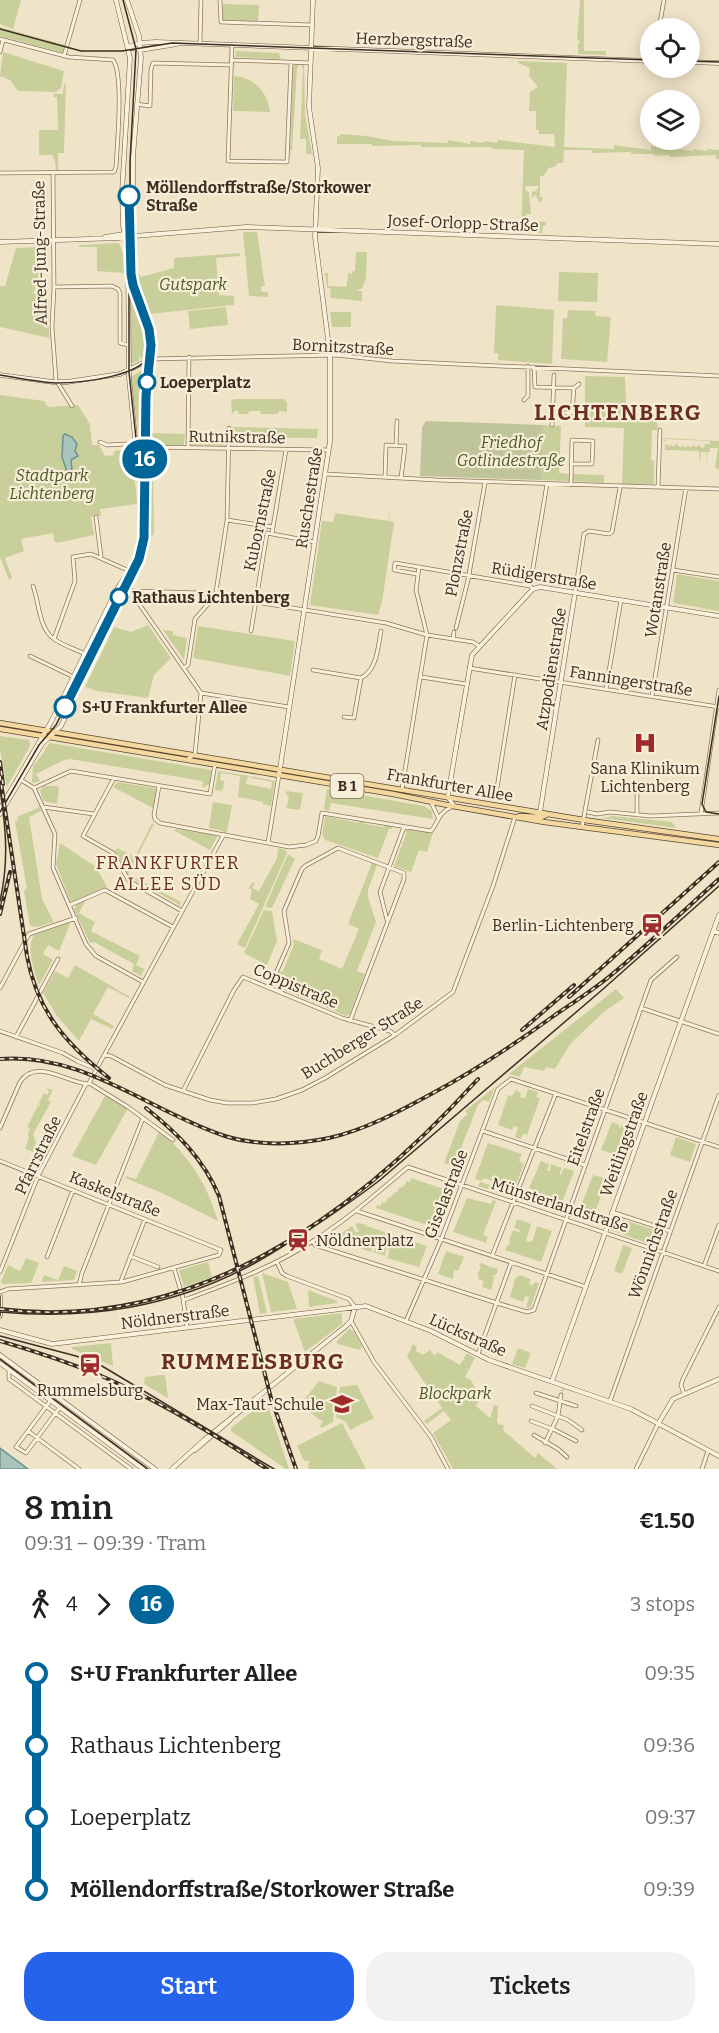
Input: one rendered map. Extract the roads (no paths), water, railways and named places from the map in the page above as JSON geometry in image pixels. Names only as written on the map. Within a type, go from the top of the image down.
[{"type":"main road","name":"Frankfurter Allee","points":[[0,723],[195,754],[454,807],[719,845]]},
{"type":"main road","name":"Frankfurter Allee","points":[[0,729],[215,764],[402,789],[584,820],[719,839]]},
{"type":"main road","points":[[512,808],[516,817]]},
{"type":"main road","points":[[516,817],[522,812],[536,814],[540,812]]},
{"type":"main road","points":[[516,817],[526,815],[542,817],[549,814]]},
{"type":"street","points":[[67,57],[80,0]]},
{"type":"street","points":[[116,0],[130,64],[123,192],[124,235],[128,254],[128,371],[139,477],[143,488]]},
{"type":"street","points":[[0,814],[42,744],[61,726],[134,573],[140,554],[143,534],[147,401],[152,358],[151,332],[134,284],[132,190],[136,104],[143,50],[127,0]]},
{"type":"street","points":[[200,45],[201,0]]},
{"type":"street","points":[[220,0],[221,22],[312,25]]},
{"type":"street","name":"Ruschestraße","points":[[279,772],[329,450],[330,355],[315,230],[318,168],[309,114],[313,0]]},
{"type":"street","points":[[661,18],[664,0]]},
{"type":"street","points":[[0,52],[2,39],[67,57],[108,59],[116,63],[119,102],[114,172],[53,174]]},
{"type":"street","name":"Herzbergstraße","points":[[128,47],[146,42],[640,61]]},
{"type":"street","name":"Herzbergstraße","points":[[143,50],[177,44]]},
{"type":"street","points":[[232,46],[228,161],[285,163],[287,160],[291,63]]},
{"type":"street","points":[[128,47],[143,50]]},
{"type":"street","points":[[700,62],[719,63]]},
{"type":"street","points":[[136,104],[150,106],[153,63],[310,63]]},
{"type":"street","name":"Alfred-Jung-Straße","points":[[0,173],[53,174],[55,241],[52,327],[58,382]]},
{"type":"street","name":"Josef-Orlopp-Straße","points":[[0,242],[55,241],[242,227],[719,244]]},
{"type":"street","points":[[54,287],[112,286],[118,289],[120,293],[120,344],[129,345]]},
{"type":"street","name":"Bornitzstraße","points":[[152,358],[330,355],[392,361],[719,376]]},
{"type":"street","points":[[188,448],[189,357]]},
{"type":"street","points":[[0,375],[58,382],[116,375],[152,358]]},
{"type":"street","points":[[524,400],[528,396],[528,366]]},
{"type":"street","points":[[534,367],[535,387],[574,388],[579,384]]},
{"type":"street","points":[[552,425],[554,375]]},
{"type":"street","points":[[58,382],[72,406]]},
{"type":"street","points":[[553,413],[573,412],[574,388]]},
{"type":"street","points":[[396,446],[397,421]]},
{"type":"street","points":[[184,668],[188,665],[195,619],[215,596],[227,520],[229,428]]},
{"type":"street","points":[[658,487],[660,430]]},
{"type":"street","points":[[571,464],[592,464],[593,441],[572,440],[571,464],[571,485]]},
{"type":"street","name":"Rutnikstraße","points":[[100,442],[106,445],[136,443],[188,448],[329,450]]},
{"type":"street","points":[[385,477],[386,446],[405,446],[401,478]]},
{"type":"street","name":"Kubornstraße","points":[[251,631],[267,533],[272,533],[286,450]]},
{"type":"street","points":[[326,474],[620,488],[719,489]]},
{"type":"street","name":"Plonzstraße","points":[[453,639],[469,575],[485,482]]},
{"type":"street","points":[[454,807],[448,797],[468,668],[472,655],[479,646],[532,587],[547,484]]},
{"type":"street","name":"Atzpodienstraße","points":[[540,812],[584,534],[589,531],[609,534],[612,532],[620,488]]},
{"type":"street","name":"Wotanstraße","points":[[652,696],[686,488]]},
{"type":"street","points":[[96,518],[101,557]]},
{"type":"street","points":[[227,520],[273,527]]},
{"type":"street","points":[[272,533],[315,542]]},
{"type":"street","points":[[54,639],[75,581],[73,557],[92,554],[134,573]]},
{"type":"street","points":[[0,809],[43,736],[119,585],[140,554]]},
{"type":"street","name":"Rüdigerstraße","points":[[417,573],[394,570],[394,563],[719,616]]},
{"type":"street","points":[[402,789],[427,635],[416,590],[419,567]]},
{"type":"street","points":[[673,570],[719,577]]},
{"type":"street","points":[[119,585],[134,591],[200,593],[386,623],[427,635],[473,642],[479,646]]},
{"type":"street","points":[[33,586],[44,626],[54,639],[85,654]]},
{"type":"street","points":[[134,591],[137,601],[201,693],[195,754],[186,759]]},
{"type":"street","points":[[606,689],[621,600]]},
{"type":"street","points":[[314,670],[362,678],[366,676],[375,662],[381,631]]},
{"type":"street","points":[[30,656],[82,681]]},
{"type":"street","name":"Fanningerstraße","points":[[468,668],[718,707]]},
{"type":"street","points":[[497,788],[515,675]]},
{"type":"street","points":[[420,677],[466,684]]},
{"type":"street","points":[[344,717],[354,718],[362,678]]},
{"type":"street","points":[[701,813],[719,690]]},
{"type":"street","points":[[201,693],[289,707]]},
{"type":"street","points":[[582,827],[598,740]]},
{"type":"street","points":[[34,788],[70,771],[210,794],[215,764]]},
{"type":"street","points":[[159,786],[154,815],[157,821],[268,843],[279,772]]},
{"type":"street","points":[[114,778],[83,836],[113,854],[130,882],[182,910]]},
{"type":"street","points":[[21,780],[34,788],[56,837],[52,866],[86,944],[96,956],[143,983]]},
{"type":"street","points":[[637,794],[637,815]]},
{"type":"street","name":"Frankfurter Allee","points":[[431,802],[438,817]]},
{"type":"street","points":[[43,807],[94,814]]},
{"type":"street","name":"Frankfurter Allee","points":[[268,843],[289,847],[314,842],[318,836],[322,813],[432,830],[438,817],[454,807]]},
{"type":"street","points":[[588,812],[651,816],[719,813]]},
{"type":"street","name":"Buchberger Straße","points":[[104,1055],[111,1056],[161,1083],[210,1100],[227,1103],[253,1103],[276,1099],[317,1083],[395,1035],[453,992],[516,817]]},
{"type":"street","points":[[388,921],[380,894],[404,826]]},
{"type":"street","name":"Pfarrstraße","points":[[0,1272],[38,1176],[224,834]]},
{"type":"street","points":[[270,987],[289,943],[285,910],[305,866],[338,848],[390,867],[405,875],[350,1021]]},
{"type":"street","points":[[70,905],[105,890],[173,927]]},
{"type":"street","name":"Weitlingstraße","points":[[552,1381],[719,915]]},
{"type":"street","points":[[0,988],[29,934],[76,918]]},
{"type":"street","points":[[713,931],[719,933]]},
{"type":"street","name":"Eitelstraße","points":[[497,1303],[530,1312],[534,1310],[651,980],[677,957]]},
{"type":"street","points":[[16,1036],[57,959]]},
{"type":"street","name":"Coppistraße","points":[[183,1091],[241,978],[246,977],[350,1021],[390,1031],[395,1035]]},
{"type":"street","points":[[641,1008],[719,1034]]},
{"type":"street","points":[[0,1031],[63,1053],[77,1062],[96,1069]]},
{"type":"street","points":[[0,1128],[22,1078],[36,1071],[88,1084],[128,1107],[173,1140]]},
{"type":"street","name":"Giselastraße","points":[[406,1321],[441,1240],[498,1089],[511,1079],[556,1093]]},
{"type":"street","points":[[492,1256],[556,1093],[719,1147]]},
{"type":"street","name":"Wönnichstraße","points":[[609,1401],[719,1095]]},
{"type":"street","points":[[79,1285],[143,1118]]},
{"type":"street","points":[[483,1131],[585,1165]]},
{"type":"street","name":"Kaskelstraße","points":[[0,1161],[221,1250],[219,1255],[174,1268]]},
{"type":"street","name":"Münsterlandstraße","points":[[357,1210],[408,1167],[719,1271]]},
{"type":"street","points":[[47,1257],[73,1190]]},
{"type":"street","points":[[183,1299],[224,1286],[277,1262],[313,1242],[357,1210],[585,1287]]},
{"type":"street","points":[[612,1212],[670,1231]]},
{"type":"street","points":[[122,1282],[145,1218]]},
{"type":"street","points":[[704,1266],[719,1225]]},
{"type":"street","points":[[313,1242],[315,1245],[497,1303]]},
{"type":"street","points":[[130,1256],[158,1267]]},
{"type":"street","name":"Lückstraße","points":[[277,1262],[284,1275],[349,1299],[355,1306],[366,1306],[431,1331],[478,1354],[609,1401],[719,1456]]},
{"type":"street","points":[[478,1354],[511,1263]]},
{"type":"street","points":[[0,1316],[0,1294],[8,1288],[122,1282],[174,1268],[183,1299],[187,1327]]},
{"type":"street","points":[[172,1469],[351,1321],[355,1306]]},
{"type":"street","name":"Nöldnerstraße","points":[[0,1330],[52,1344],[355,1306]]},
{"type":"street","points":[[684,1394],[681,1385],[683,1379],[719,1307]]},
{"type":"street","points":[[351,1321],[374,1362],[430,1437],[448,1469]]},
{"type":"street","points":[[0,1355],[155,1469]]},
{"type":"street","points":[[0,1363],[143,1469]]},
{"type":"street","points":[[9,1370],[8,1377],[24,1390],[131,1469]]},
{"type":"street","points":[[636,1469],[671,1400],[719,1380]]},
{"type":"street","points":[[536,1393],[576,1406]]},
{"type":"street","points":[[545,1443],[558,1416],[561,1395]]},
{"type":"street","points":[[51,1400],[16,1447],[26,1453],[60,1407]]},
{"type":"street","points":[[532,1406],[568,1420],[582,1430]]},
{"type":"street","points":[[531,1421],[576,1441]]},
{"type":"street","points":[[28,1431],[79,1469]]},
{"type":"street","points":[[534,1435],[567,1457]]},
{"type":"street","points":[[702,1469],[708,1450]]},
{"type":"water","points":[[65,434],[72,437],[77,444],[75,451],[78,456],[71,460],[72,469],[67,472],[62,457]]},
{"type":"water","points":[[0,1448],[28,1469],[0,1469]]},
{"type":"tunnel","points":[[561,1395],[563,1389]]},
{"type":"tram line","points":[[0,812],[39,745],[56,725],[136,564],[143,543],[146,396],[151,345],[149,329],[133,285],[130,269],[130,162],[136,49],[123,0]]},
{"type":"tram line","points":[[0,29],[81,51],[122,51],[172,43],[640,60]]},
{"type":"tram line","points":[[700,61],[719,62]]},
{"type":"tram line","name":"16","points":[[65,707],[139,559],[144,538],[144,443],[151,337],[131,274],[129,196]]},
{"type":"tram line","points":[[129,286],[129,372],[137,448]]},
{"type":"tram line","points":[[0,375],[56,383],[94,380],[124,373],[146,361],[151,352]]},
{"type":"tram line","points":[[719,696],[702,804],[706,812],[719,814]]},
{"type":"tram line","points":[[0,789],[6,845],[5,873],[0,901]]},
{"type":"tram line","points":[[0,1312],[67,1314],[131,1307],[194,1290],[225,1278],[269,1255],[354,1200],[380,1180],[602,990],[719,886]]},
{"type":"tram line","points":[[0,1296],[0,1316]]},
{"type":"tram line","points":[[0,1336],[76,1356],[102,1366],[274,1469]]},
{"type":"tram line","points":[[0,1359],[148,1469]]},
{"type":"railway","points":[[0,762],[3,784]]},
{"type":"railway","points":[[0,776],[27,956],[38,993],[46,1010],[67,1039],[109,1078]]},
{"type":"railway","points":[[569,997],[719,862]]},
{"type":"railway","points":[[0,914],[10,872]]},
{"type":"railway","points":[[0,1059],[30,1059],[88,1074],[197,1125],[237,1139],[277,1143],[329,1138],[356,1130],[395,1113],[465,1075],[510,1046],[610,976],[719,879]]},
{"type":"railway","points":[[522,1030],[574,985]]},
{"type":"railway","points":[[0,1309],[71,1312],[139,1302],[204,1283],[265,1254],[323,1218],[378,1176],[430,1129],[478,1079]]},
{"type":"railway","points":[[146,1108],[188,1147],[213,1182],[219,1196],[271,1398],[296,1469]]},
{"type":"railway","points":[[0,1341],[63,1361],[143,1395],[227,1443],[267,1469]]},
{"type":"place","name":"Möllendorffstraße/Storkower Straße","points":[[129,196]]},
{"type":"place","name":"Loeperplatz","points":[[147,382]]},
{"type":"place","name":"Rathaus Lichtenberg","points":[[119,597]]},
{"type":"place","name":"S+U Frankfurter Allee","points":[[65,707]]},
{"type":"place","name":"Sana Klinikum Lichtenberg","points":[[645,743]]},
{"type":"place","name":"Berlin-Lichtenberg","points":[[652,925]]},
{"type":"place","name":"Nöldnerplatz","points":[[298,1240]]},
{"type":"place","name":"Rummelsburg","points":[[90,1365]]},
{"type":"place","name":"Max-Taut-Schule","points":[[342,1404]]},
{"type":"district","name":"LICHTENBERG","points":[[618,412]]},
{"type":"district","name":"FRANKFURTER ALLEE SÜD","points":[[168,873]]},
{"type":"district","name":"RUMMELSBURG","points":[[253,1361]]},
{"type":"park label","name":"Gutspark","points":[[193,284]]},
{"type":"park label","name":"Friedhof Gotlindestraße","points":[[511,451]]},
{"type":"park label","name":"Stadtpark Lichtenberg","points":[[52,484]]},
{"type":"park label","name":"Blockpark","points":[[455,1393]]}]
